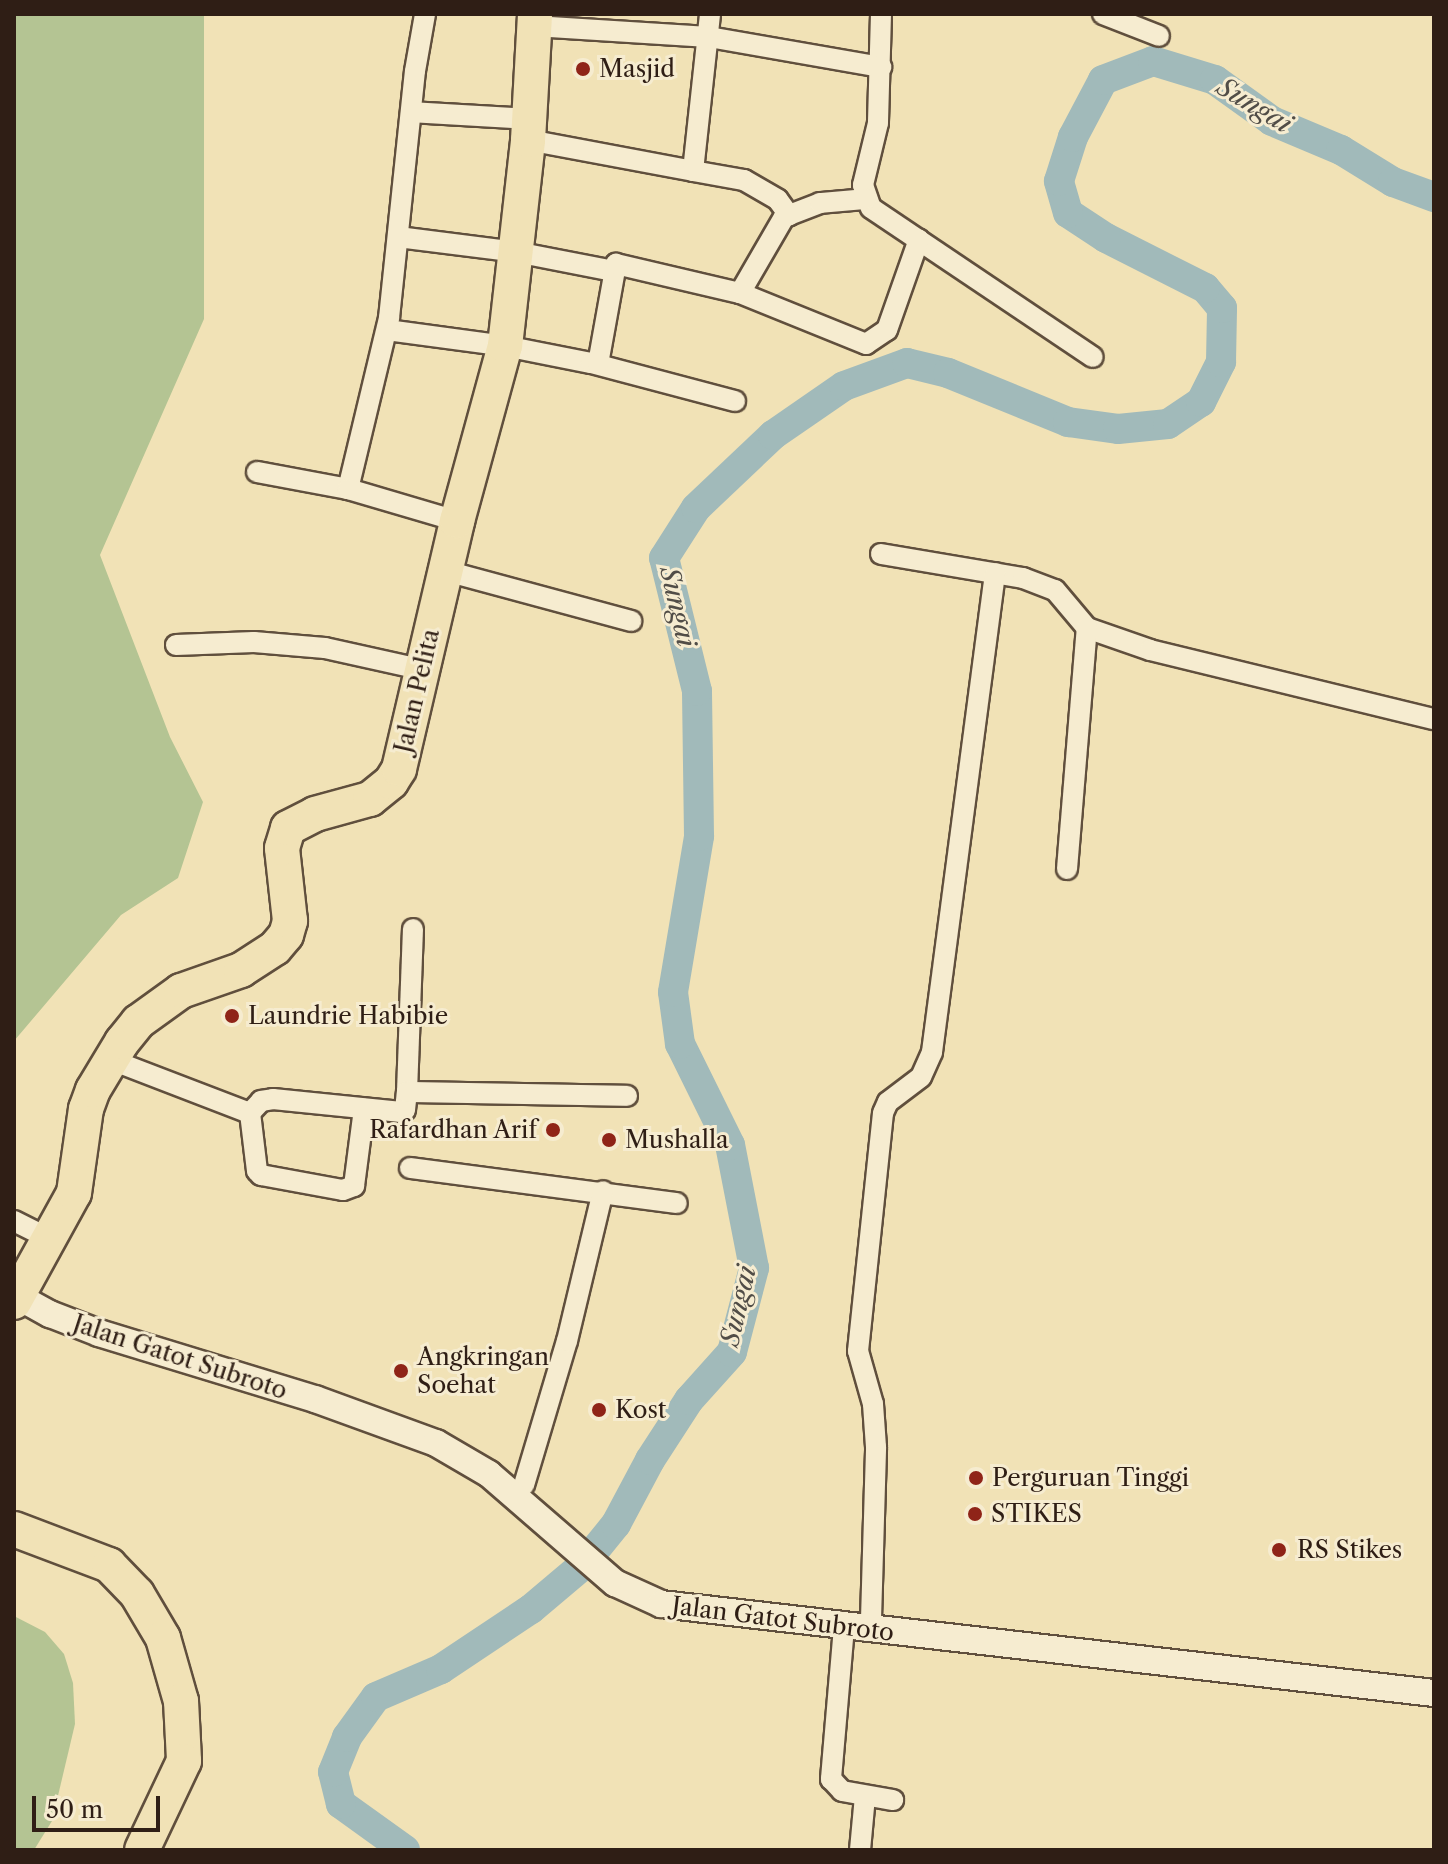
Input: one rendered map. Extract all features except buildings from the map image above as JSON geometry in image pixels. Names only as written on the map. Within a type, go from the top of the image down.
[{"type":"highway","name":"Jalan Pelita","points":[[18,1294],[74,1193],[86,1109],[109,1059],[154,1009],[181,991],[241,970],[262,958],[286,935],[291,908],[283,837],[288,828],[301,820],[370,799],[391,782],[399,769],[457,521],[505,346],[528,130],[535,20]]},
{"type":"highway","points":[[14,1529],[109,1565],[137,1594],[163,1638],[181,1701],[184,1761],[142,1850]]},
{"type":"street","points":[[348,489],[387,330],[425,14]]},
{"type":"street","points":[[693,171],[710,14]]},
{"type":"street","points":[[881,14],[878,123],[863,185],[871,208],[1093,357]]},
{"type":"street","points":[[1103,14],[1159,36]]},
{"type":"street","points":[[535,20],[709,37],[881,67]]},
{"type":"street","points":[[411,112],[528,130],[693,171],[744,180],[778,200],[789,215]]},
{"type":"street","points":[[740,293],[789,215],[820,203],[866,199]]},
{"type":"street","points":[[398,237],[516,252],[614,271]]},
{"type":"street","points":[[598,364],[616,264],[740,293],[866,344],[887,330],[919,239]]},
{"type":"street","points":[[387,330],[505,346],[598,364],[735,401]]},
{"type":"street","points":[[257,472],[348,489],[457,521]]},
{"type":"street","points":[[881,554],[1023,578],[1055,590],[1087,628],[1150,650],[1434,719]]},
{"type":"street","points":[[446,571],[631,621]]},
{"type":"street","points":[[871,1619],[876,1447],[873,1404],[858,1351],[883,1113],[888,1102],[921,1077],[932,1052],[995,573]]},
{"type":"street","points":[[1067,869],[1087,628]]},
{"type":"street","points":[[176,645],[254,642],[325,648],[420,669]]},
{"type":"street","points":[[364,1109],[354,1186],[343,1190],[261,1175],[257,1171],[250,1113],[261,1101],[273,1099],[364,1109],[405,1110],[413,929]]},
{"type":"street","points":[[109,1059],[250,1113]]},
{"type":"street","points":[[407,1092],[627,1096]]},
{"type":"street","points":[[410,1168],[677,1203]]},
{"type":"street","points":[[524,1485],[567,1341],[603,1191]]},
{"type":"street","points":[[14,1221],[50,1239]]},
{"type":"street","name":"Jalan Gatot Subroto","points":[[18,1294],[50,1314],[99,1333],[427,1421],[465,1441],[524,1485],[560,1527]]},
{"type":"street","name":"Jalan Gatot Subroto","points":[[315,1393],[465,1458],[560,1527],[648,1600],[680,1608],[1434,1693]]},
{"type":"street","name":"Jalan Gatot Subroto","points":[[617,1574],[675,1593],[735,1604],[1434,1681]]},
{"type":"street","points":[[844,1627],[831,1779],[842,1791],[893,1800]]},
{"type":"street","points":[[860,1850],[865,1796]]},
{"type":"green space","points":[[14,14],[204,14],[204,319],[100,555],[170,737],[203,802],[178,878],[121,915],[14,1041]]},
{"type":"green space","points":[[14,1616],[45,1632],[64,1654],[73,1683],[75,1724],[52,1821],[34,1850],[14,1850]]},
{"type":"waterway","name":"Sungai","points":[[405,1850],[341,1804],[333,1772],[347,1737],[376,1697],[441,1669],[531,1609],[582,1566],[616,1524],[650,1460],[689,1400],[732,1352],[754,1268],[730,1145],[680,1044],[673,992],[699,836],[697,691],[664,558],[696,508],[773,435],[844,386],[907,363],[948,373],[1068,422],[1118,429],[1168,424],[1201,402],[1221,362],[1222,308],[1205,288],[1106,238],[1068,213],[1059,181],[1073,137],[1103,80],[1153,61],[1215,80],[1272,121],[1341,150],[1393,182],[1434,197]]},
{"type":"place","name":"Masjid","points":[[583,69]]},
{"type":"place","name":"Laundrie Habibie","points":[[232,1016]]},
{"type":"place","name":"Rafardhan Arif","points":[[553,1130]]},
{"type":"place","name":"Mushalla","points":[[609,1140]]},
{"type":"place","name":"Angkringan Soehat","points":[[401,1371]]},
{"type":"place","name":"Kost","points":[[599,1410]]},
{"type":"place","name":"Perguruan Tinggi","points":[[976,1478]]},
{"type":"place","name":"STIKES","points":[[975,1514]]},
{"type":"place","name":"RS Stikes","points":[[1279,1550]]}]
